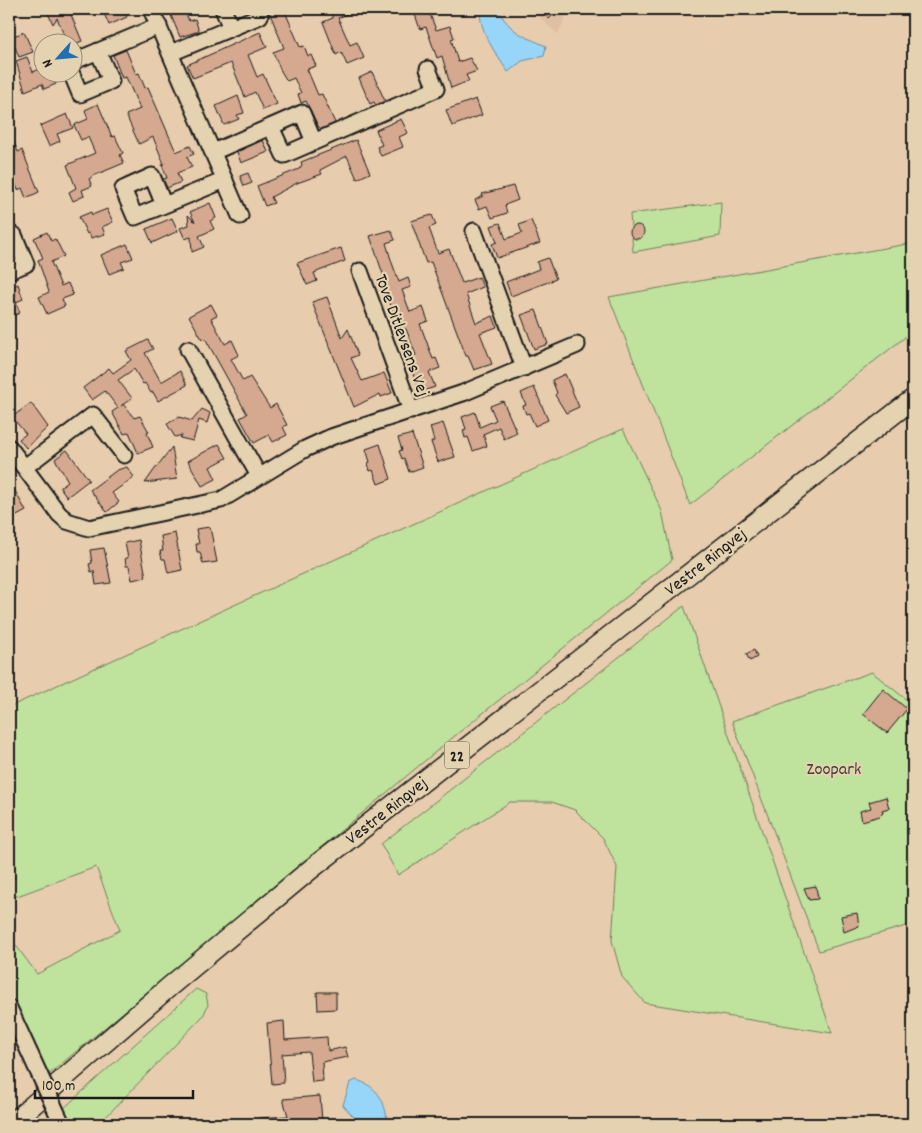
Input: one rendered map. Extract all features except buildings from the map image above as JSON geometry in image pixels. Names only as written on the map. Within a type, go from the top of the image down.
[{"type":"main road","name":"Vestre Ringvej","points":[[11,1124],[168,987],[310,869],[913,399]]},
{"type":"street","points":[[151,9],[240,216]]},
{"type":"street","points":[[223,9],[231,28]]},
{"type":"street","points":[[171,53],[260,16],[257,9]]},
{"type":"street","points":[[82,58],[159,26]]},
{"type":"street","points":[[75,82],[80,94],[111,81],[98,51]]},
{"type":"street","points":[[271,126],[284,155],[436,89],[428,69]]},
{"type":"street","points":[[213,152],[302,113],[314,142]]},
{"type":"street","points":[[164,205],[225,180]]},
{"type":"street","points":[[474,231],[524,368]]},
{"type":"street","points":[[9,237],[14,235],[26,264],[9,271]]},
{"type":"street","name":"Tove Ditlevsens Vej","points":[[360,271],[411,411]]},
{"type":"street","name":"Tove Ditlevsens Vej","points":[[10,451],[25,467],[59,514],[67,521],[89,528],[222,500],[259,476],[331,437],[463,393],[577,345]]},
{"type":"street","points":[[188,349],[259,476]]},
{"type":"street","points":[[25,467],[92,415],[124,455]]},
{"type":"street","points":[[9,1008],[62,1124]]},
{"type":"shaded area","points":[[530,9],[569,9],[558,34]]},
{"type":"green space","points":[[721,202],[720,236],[633,252],[630,214]]},
{"type":"green space","points":[[913,243],[913,331],[690,505],[609,297]]},
{"type":"green space","points":[[623,429],[662,511],[672,560],[451,739],[48,1075],[9,994],[9,936],[37,974],[120,930],[96,867],[9,899],[9,882],[15,879],[9,852],[9,707]]},
{"type":"green space","points":[[684,606],[832,1033],[645,1003],[622,977],[612,941],[617,867],[603,838],[575,810],[552,802],[510,802],[398,875],[381,844]]},
{"type":"green space","name":"Zoopark","points":[[872,672],[913,705],[913,924],[819,951],[732,721]]},
{"type":"green space","points":[[196,989],[206,994],[208,1005],[203,1016],[99,1124],[70,1124],[63,1109]]},
{"type":"water","points":[[480,9],[497,9],[507,23],[518,32],[546,46],[544,56],[522,61],[508,72],[485,34],[480,17]]},
{"type":"water","points":[[356,1080],[369,1086],[381,1099],[387,1119],[381,1124],[360,1124],[343,1105],[350,1083]]}]
